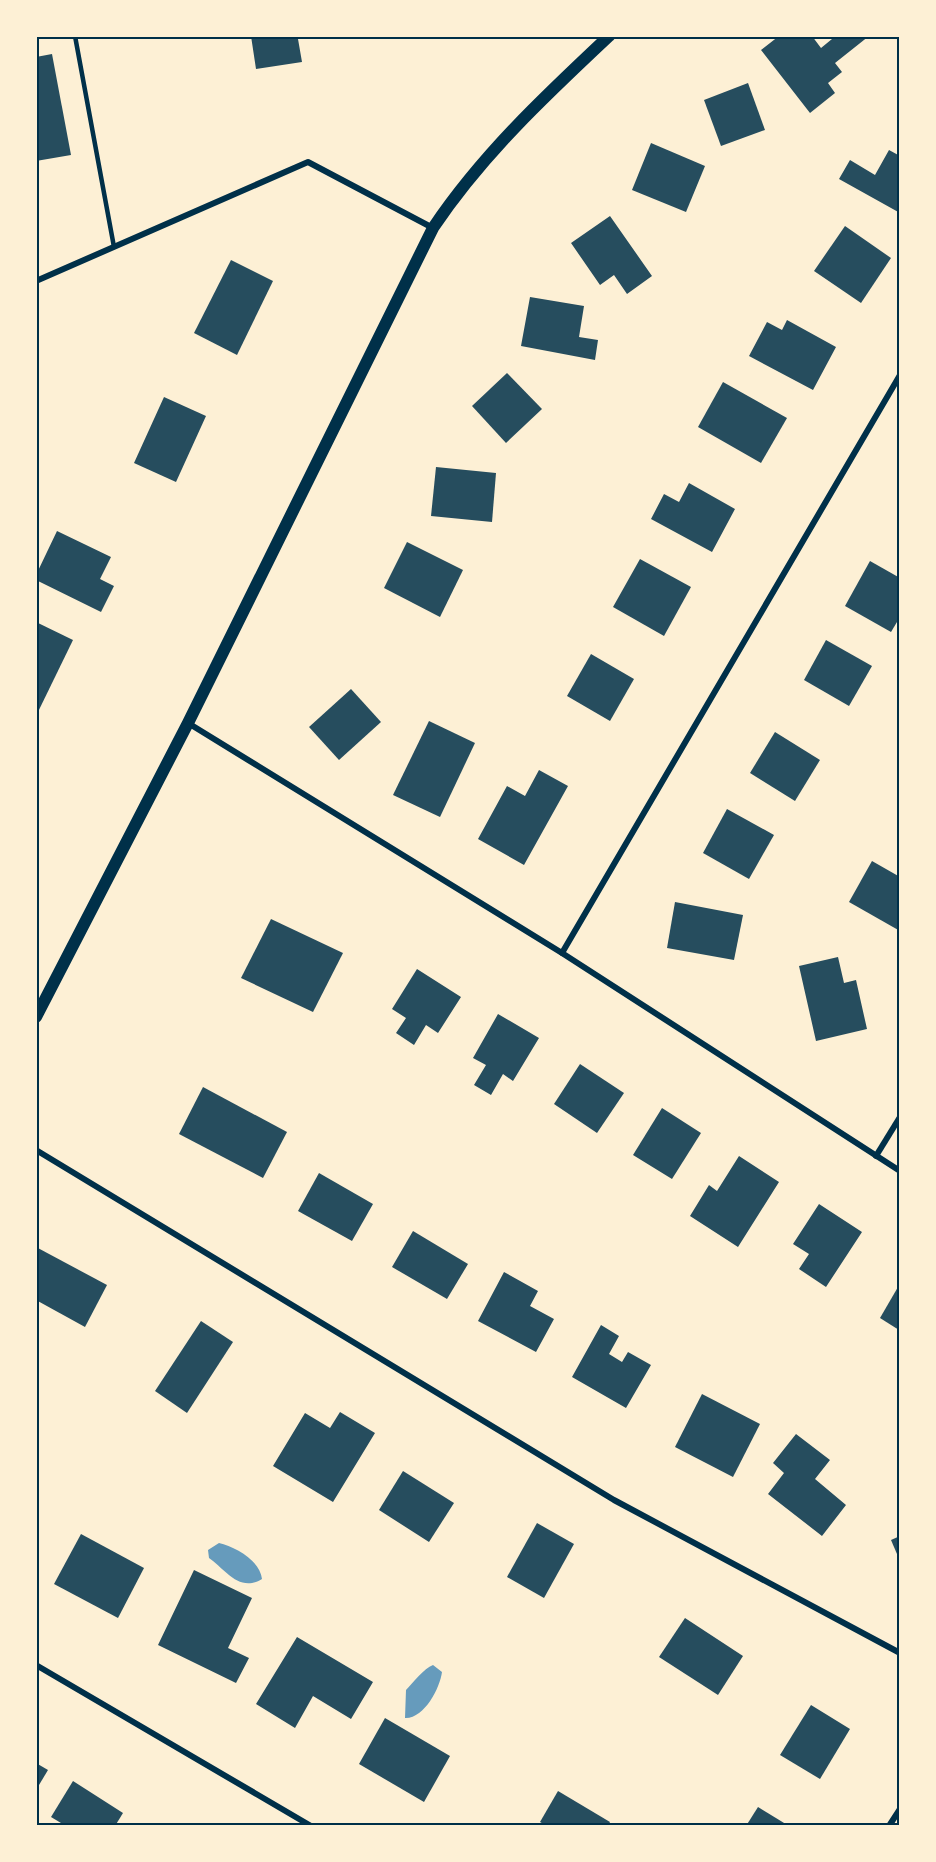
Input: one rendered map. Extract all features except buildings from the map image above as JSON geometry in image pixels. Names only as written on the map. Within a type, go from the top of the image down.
[{"type":"main road","points":[[36,1017],[188,723],[433,228],[455,195],[509,132],[609,36]]},
{"type":"street","points":[[36,281],[308,162],[433,228]]},
{"type":"street","points":[[562,953],[900,375]]},
{"type":"street","points":[[188,723],[562,953],[900,1171]]},
{"type":"street","points":[[876,1156],[900,1116]]},
{"type":"street","points":[[36,1150],[614,1500],[900,1653]]},
{"type":"street","points":[[36,1665],[311,1826]]},
{"type":"street","points":[[889,1826],[900,1809]]},
{"type":"lane","points":[[75,36],[114,247]]},
{"type":"water","points":[[219,1543],[239,1551],[252,1560],[262,1579],[254,1583],[239,1581],[209,1558],[208,1550]]},
{"type":"water","points":[[433,1665],[442,1672],[434,1694],[419,1713],[405,1718],[406,1690],[422,1672]]}]
